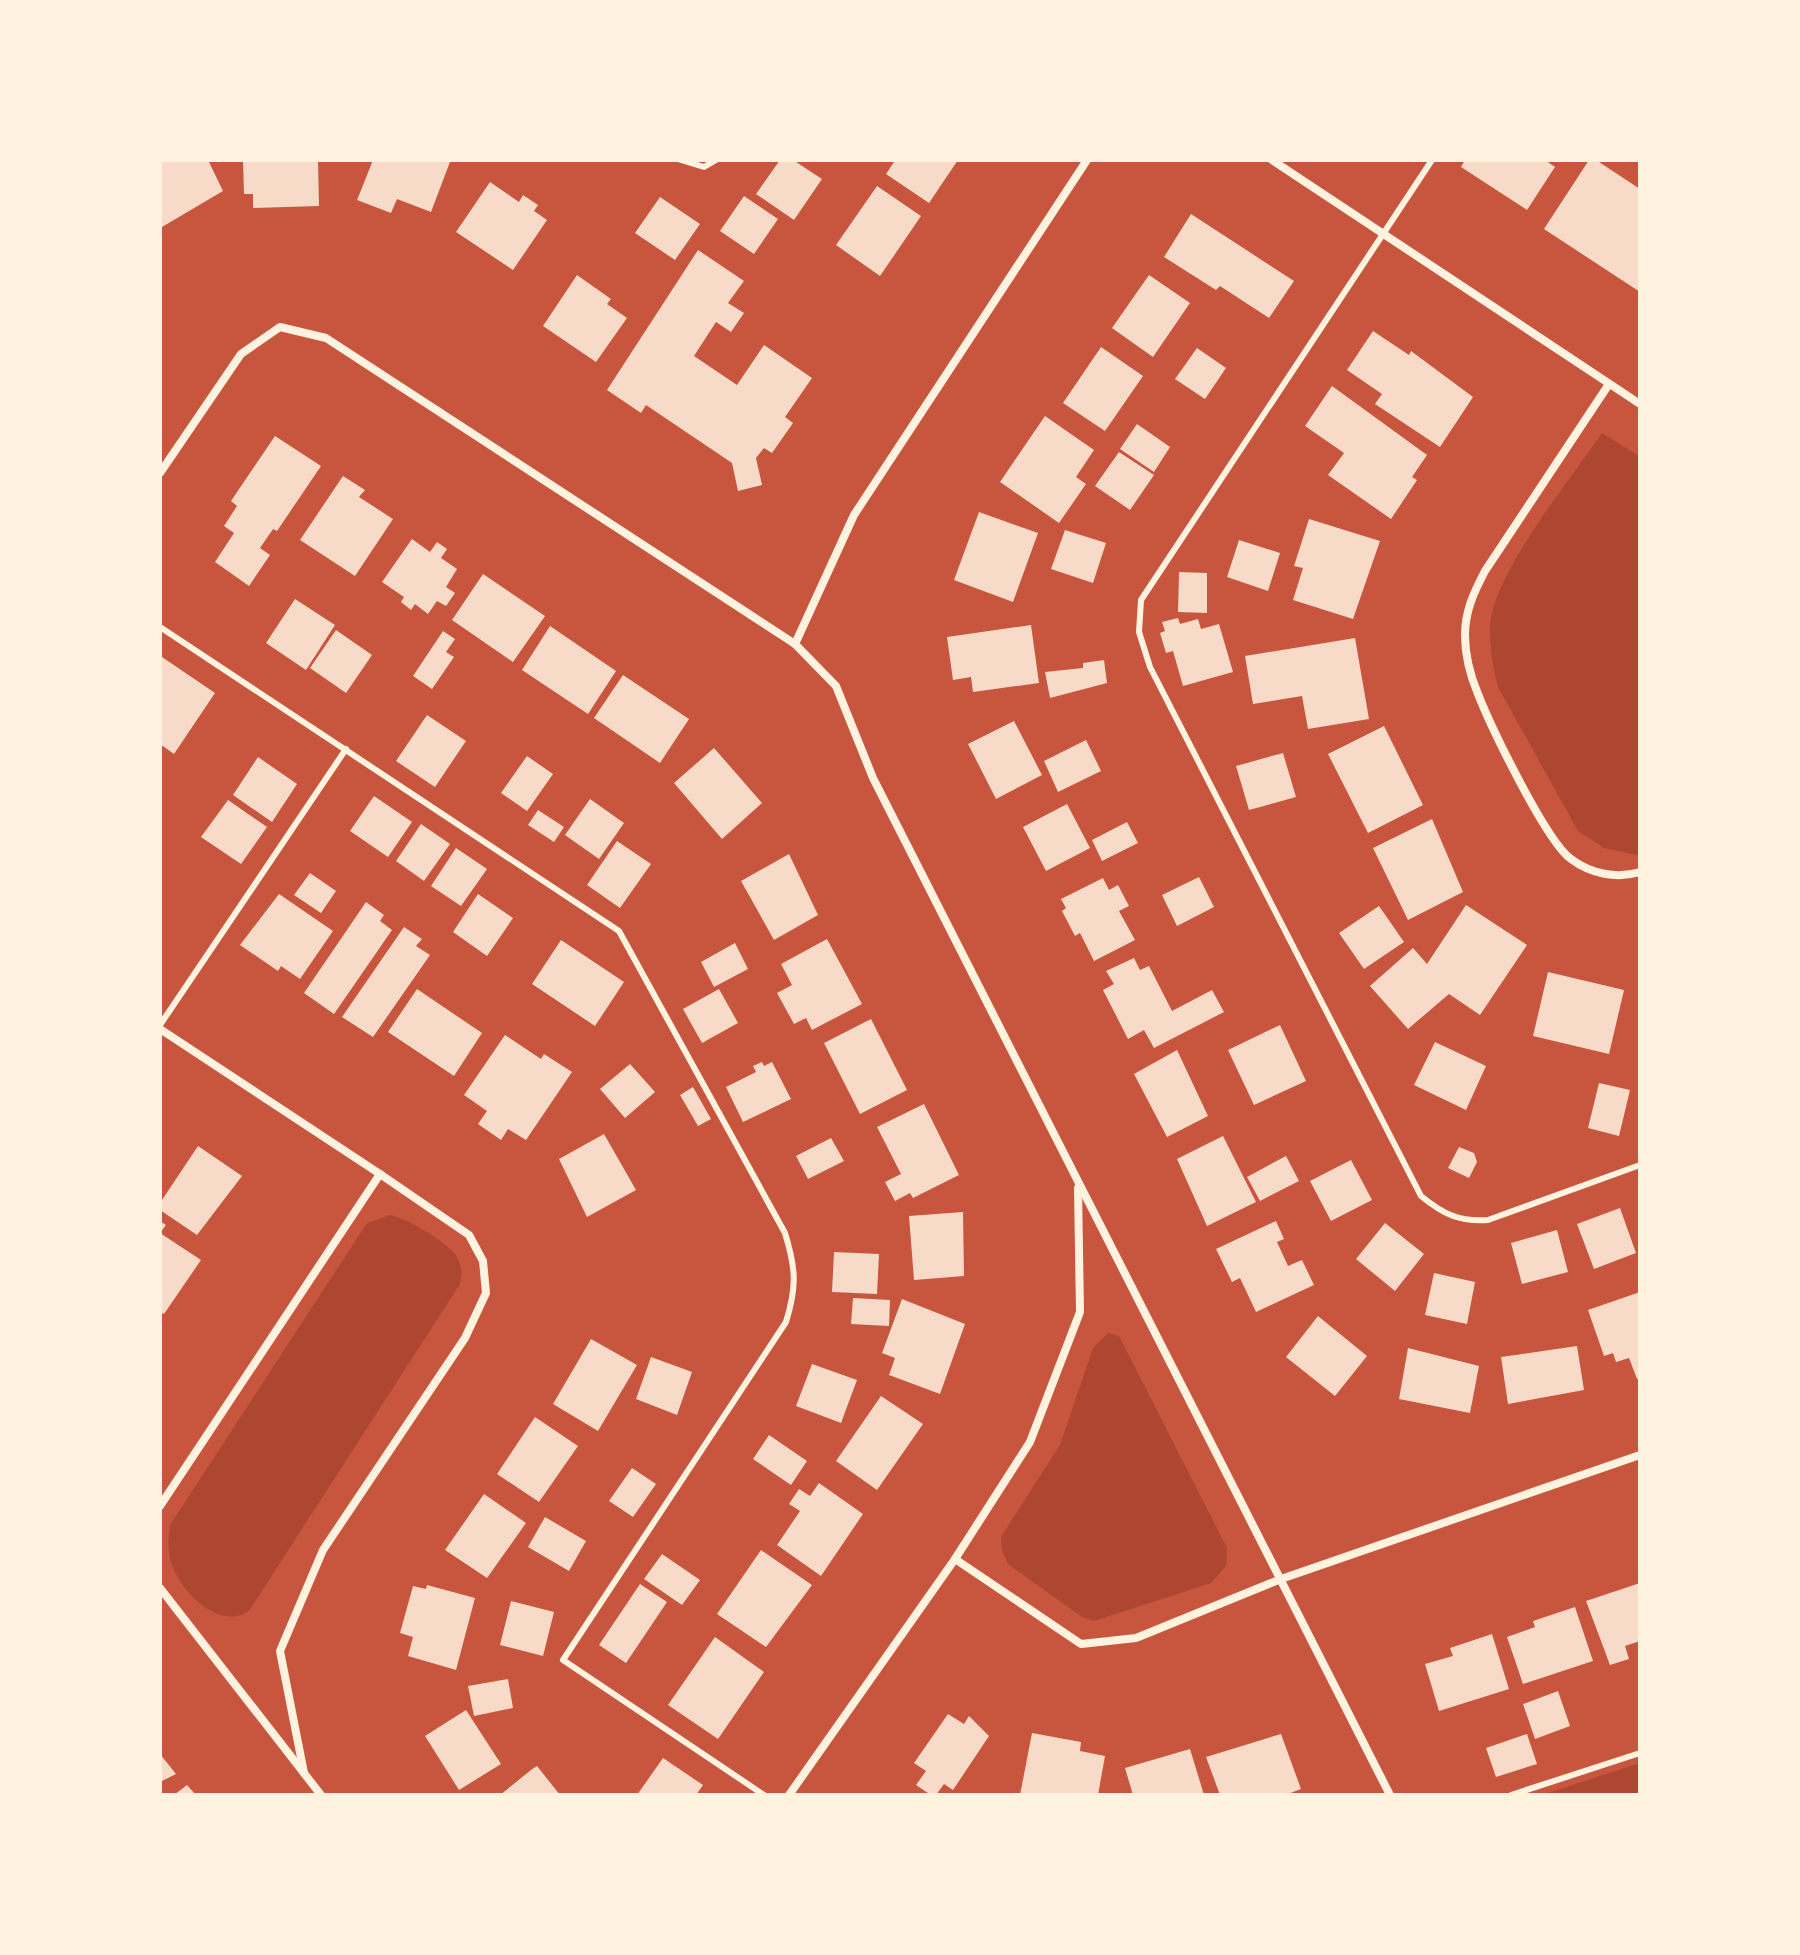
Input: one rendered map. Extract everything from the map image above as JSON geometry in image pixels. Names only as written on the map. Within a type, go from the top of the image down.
[{"type":"street","points":[[795,644],[854,515],[1087,160]]},
{"type":"street","points":[[1272,160],[1640,404]]},
{"type":"street","points":[[160,473],[241,354],[280,327],[326,338],[795,644],[836,686],[873,778],[1390,1795]]},
{"type":"street","points":[[1609,384],[1485,571],[1469,602],[1465,633],[1468,665],[1478,695],[1551,839],[1570,859],[1594,872],[1625,877],[1640,872]]},
{"type":"street","points":[[160,1027],[469,1235],[483,1261],[486,1293],[465,1338],[323,1550],[280,1651],[304,1773]]},
{"type":"street","points":[[160,1506],[380,1174]]},
{"type":"street","points":[[789,1795],[955,1559],[1030,1442],[1080,1312],[1078,1184]]},
{"type":"street","points":[[955,1559],[1081,1644],[1136,1638],[1281,1579],[1640,1455]]},
{"type":"street","points":[[160,1588],[321,1795]]},
{"type":"lane","points":[[681,160],[704,167],[716,160]]},
{"type":"lane","points":[[1432,160],[1141,600],[1139,632],[1150,667],[1421,1196],[1439,1211],[1464,1222],[1488,1220],[1640,1165]]},
{"type":"lane","points":[[160,627],[619,931],[785,1233],[794,1263],[796,1291],[786,1322],[563,1660],[764,1795]]},
{"type":"lane","points":[[160,1027],[346,749]]},
{"type":"lane","points":[[1511,1795],[1640,1753]]},
{"type":"shaded area","points":[[1602,433],[1640,457],[1640,854],[1636,855],[1604,848],[1578,831],[1498,687],[1490,641],[1495,603],[1519,553]]},
{"type":"shaded area","points":[[390,1215],[428,1232],[447,1246],[458,1259],[460,1284],[249,1611],[237,1616],[224,1616],[212,1611],[189,1593],[174,1570],[169,1550],[170,1525],[367,1223]]},
{"type":"shaded area","points":[[1108,1333],[1119,1336],[1227,1548],[1226,1566],[1211,1583],[1094,1621],[1082,1617],[1008,1564],[1002,1551],[1001,1537],[1060,1445],[1093,1348]]},
{"type":"shaded area","points":[[1640,1763],[1640,1795],[1542,1795]]},
{"type":"building","points":[[160,160],[208,160],[223,191],[162,227]]},
{"type":"building","points":[[243,160],[318,160],[319,206],[253,208],[253,194],[244,194]]},
{"type":"building","points":[[373,160],[450,162],[431,212],[397,199],[391,213],[357,200]]},
{"type":"building","points":[[780,160],[793,160],[822,179],[794,220],[756,194]]},
{"type":"building","points":[[892,160],[958,160],[929,203],[886,174],[894,162]]},
{"type":"building","points":[[1465,160],[1545,160],[1555,167],[1527,210],[1461,167]]},
{"type":"building","points":[[1589,160],[1596,160],[1640,189],[1640,292],[1544,229]]},
{"type":"building","points":[[490,182],[519,202],[523,195],[538,205],[534,211],[547,220],[513,270],[456,232]]},
{"type":"building","points":[[877,186],[921,216],[880,276],[836,245]]},
{"type":"building","points":[[744,196],[778,219],[754,254],[720,231]]},
{"type":"building","points":[[660,197],[700,224],[675,260],[635,233]]},
{"type":"building","points":[[1191,214],[1294,281],[1269,318],[1220,286],[1216,290],[1164,257]]},
{"type":"building","points":[[698,250],[744,281],[728,303],[744,313],[731,332],[716,322],[694,356],[737,385],[764,345],[812,378],[785,417],[793,423],[772,453],[764,448],[756,458],[762,485],[738,491],[732,463],[646,405],[641,413],[607,390]]},
{"type":"building","points":[[577,275],[611,299],[607,304],[627,318],[596,362],[543,326]]},
{"type":"building","points":[[1149,275],[1190,303],[1153,357],[1112,328]]},
{"type":"building","points":[[1373,331],[1409,355],[1411,351],[1473,397],[1440,447],[1375,404],[1382,394],[1347,370]]},
{"type":"building","points":[[1101,347],[1143,376],[1105,431],[1063,403]]},
{"type":"building","points":[[1197,348],[1226,368],[1205,399],[1175,379]]},
{"type":"building","points":[[1332,386],[1427,455],[1412,477],[1417,480],[1391,519],[1328,475],[1344,453],[1305,426]]},
{"type":"building","points":[[1045,416],[1094,450],[1076,477],[1086,484],[1059,523],[1000,482]]},
{"type":"building","points":[[1137,424],[1170,447],[1154,472],[1120,449]]},
{"type":"building","points":[[275,436],[321,466],[277,531],[273,529],[260,548],[270,555],[249,586],[215,562],[234,533],[224,526],[237,506],[231,501]]},
{"type":"building","points":[[1119,452],[1154,475],[1130,510],[1095,486]]},
{"type":"building","points":[[343,476],[365,490],[359,497],[393,519],[355,576],[300,540]]},
{"type":"building","points":[[979,512],[1038,533],[1013,602],[954,580]]},
{"type":"building","points":[[1309,519],[1380,541],[1353,619],[1293,600],[1303,568],[1294,566]]},
{"type":"building","points":[[1065,530],[1106,543],[1093,583],[1051,569]]},
{"type":"building","points":[[412,539],[430,552],[437,542],[447,549],[441,558],[457,569],[446,587],[455,593],[446,606],[437,601],[428,614],[415,604],[411,610],[401,602],[404,597],[382,582]]},
{"type":"building","points":[[1239,540],[1280,553],[1268,591],[1227,577]]},
{"type":"building","points":[[1179,572],[1207,573],[1207,613],[1178,612]]},
{"type":"building","points":[[483,574],[545,616],[513,662],[452,620]]},
{"type":"building","points":[[295,599],[335,625],[306,670],[266,643]]},
{"type":"building","points":[[1178,618],[1180,624],[1198,619],[1201,629],[1219,624],[1233,672],[1183,686],[1173,651],[1166,653],[1160,633],[1165,631],[1162,622]]},
{"type":"building","points":[[1031,625],[1039,683],[973,692],[971,677],[953,680],[947,637]]},
{"type":"building","points":[[550,626],[616,671],[588,714],[522,670]]},
{"type":"building","points":[[336,630],[372,655],[346,693],[310,668]]},
{"type":"building","points":[[443,631],[455,639],[446,652],[454,657],[432,689],[413,676]]},
{"type":"building","points":[[1355,638],[1369,719],[1308,729],[1302,696],[1253,704],[1245,656]]},
{"type":"building","points":[[162,657],[215,693],[174,754],[160,744]]},
{"type":"building","points":[[1104,660],[1107,683],[1050,698],[1045,672],[1083,668],[1083,663]]},
{"type":"building","points":[[623,675],[689,719],[660,763],[594,718]]},
{"type":"building","points":[[427,715],[466,741],[435,787],[396,761]]},
{"type":"building","points":[[1014,721],[1042,775],[996,799],[968,744]]},
{"type":"building","points":[[1384,726],[1423,805],[1368,833],[1328,754]]},
{"type":"building","points":[[1086,740],[1101,771],[1058,792],[1044,761]]},
{"type":"building","points":[[714,748],[762,803],[722,839],[674,783]]},
{"type":"building","points":[[1283,753],[1296,797],[1249,810],[1236,766]]},
{"type":"building","points":[[527,756],[553,774],[527,811],[501,793]]},
{"type":"building","points":[[258,757],[297,784],[272,822],[233,795]]},
{"type":"building","points":[[374,796],[412,822],[388,857],[350,831]]},
{"type":"building","points":[[590,799],[624,823],[599,859],[565,835]]},
{"type":"building","points":[[228,800],[267,827],[241,864],[201,837]]},
{"type":"building","points":[[1067,804],[1090,848],[1046,871],[1023,827]]},
{"type":"building","points":[[538,810],[564,827],[554,842],[528,825]]},
{"type":"building","points":[[1432,819],[1463,892],[1408,920],[1373,848]]},
{"type":"building","points":[[1127,822],[1138,843],[1102,861],[1092,840]]},
{"type":"building","points":[[421,824],[450,844],[424,881],[396,861]]},
{"type":"building","points":[[617,841],[651,864],[620,908],[587,885]]},
{"type":"building","points":[[456,848],[487,869],[461,906],[431,886]]},
{"type":"building","points":[[789,854],[818,915],[774,940],[741,881]]},
{"type":"building","points":[[310,873],[336,891],[321,913],[294,895]]},
{"type":"building","points":[[1199,877],[1214,907],[1177,926],[1162,895]]},
{"type":"building","points":[[1103,878],[1109,890],[1118,885],[1129,906],[1119,911],[1135,940],[1094,961],[1080,933],[1075,936],[1062,911],[1066,908],[1061,899]]},
{"type":"building","points":[[279,894],[333,931],[300,979],[281,966],[278,971],[240,945]]},
{"type":"building","points":[[478,894],[513,918],[487,956],[453,932]]},
{"type":"building","points":[[366,902],[384,915],[380,921],[392,930],[334,1014],[304,993]]},
{"type":"building","points":[[1466,905],[1527,945],[1480,1015],[1449,994],[1408,1029],[1370,986],[1413,948],[1427,964]]},
{"type":"building","points":[[1379,906],[1404,942],[1364,969],[1339,933]]},
{"type":"building","points":[[404,927],[422,939],[416,946],[430,955],[373,1037],[342,1017]]},
{"type":"building","points":[[827,939],[862,1004],[812,1030],[806,1018],[794,1024],[777,993],[792,985],[781,964]]},
{"type":"building","points":[[561,940],[624,982],[595,1026],[532,984]]},
{"type":"building","points":[[735,943],[748,969],[714,987],[701,962]]},
{"type":"building","points":[[1134,958],[1140,970],[1149,966],[1172,1011],[1212,990],[1224,1012],[1154,1048],[1144,1030],[1128,1039],[1103,990],[1114,984],[1106,971]]},
{"type":"building","points":[[1548,972],[1624,990],[1609,1054],[1533,1036]]},
{"type":"building","points":[[417,989],[482,1033],[454,1076],[388,1032]]},
{"type":"building","points":[[719,989],[738,1023],[702,1043],[683,1009]]},
{"type":"building","points":[[871,1019],[907,1090],[860,1114],[824,1043]]},
{"type":"building","points":[[1280,1025],[1306,1081],[1254,1105],[1228,1050]]},
{"type":"building","points":[[505,1035],[541,1059],[544,1054],[572,1072],[526,1140],[508,1129],[501,1140],[478,1124],[487,1111],[464,1095]]},
{"type":"building","points":[[1435,1042],[1486,1066],[1466,1110],[1414,1085]]},
{"type":"building","points":[[1177,1050],[1208,1116],[1167,1137],[1134,1074]]},
{"type":"building","points":[[762,1062],[764,1066],[772,1062],[791,1099],[743,1122],[726,1087],[756,1072],[753,1066]]},
{"type":"building","points":[[630,1064],[655,1092],[625,1118],[600,1089]]},
{"type":"building","points":[[1599,1083],[1630,1090],[1619,1136],[1588,1128]]},
{"type":"building","points":[[693,1087],[711,1119],[698,1126],[680,1095]]},
{"type":"building","points":[[924,1104],[959,1175],[913,1198],[910,1193],[895,1201],[885,1182],[901,1174],[877,1127]]},
{"type":"building","points":[[604,1134],[636,1190],[587,1217],[559,1159]]},
{"type":"building","points":[[1223,1136],[1256,1202],[1207,1226],[1177,1159]]},
{"type":"building","points":[[831,1138],[844,1161],[808,1179],[796,1156]]},
{"type":"building","points":[[198,1146],[242,1176],[197,1235],[160,1210],[160,1203]]},
{"type":"building","points":[[1459,1147],[1474,1153],[1477,1162],[1469,1178],[1448,1168]]},
{"type":"building","points":[[1286,1156],[1299,1181],[1260,1201],[1247,1177]]},
{"type":"building","points":[[1351,1160],[1372,1200],[1331,1221],[1310,1181]]},
{"type":"building","points":[[1620,1208],[1636,1253],[1594,1269],[1577,1224]]},
{"type":"building","points":[[963,1212],[964,1276],[914,1280],[909,1216]]},
{"type":"building","points":[[1276,1221],[1284,1239],[1277,1242],[1288,1266],[1302,1260],[1314,1285],[1256,1312],[1240,1278],[1232,1282],[1216,1249]]},
{"type":"building","points":[[1385,1223],[1424,1254],[1395,1291],[1356,1259]]},
{"type":"building","points":[[1557,1230],[1568,1272],[1522,1284],[1511,1243]]},
{"type":"building","points":[[160,1233],[201,1260],[164,1314],[160,1312]]},
{"type":"building","points":[[834,1252],[879,1254],[877,1294],[832,1292]]},
{"type":"building","points":[[1434,1273],[1475,1282],[1467,1324],[1425,1315]]},
{"type":"building","points":[[1640,1292],[1640,1378],[1637,1379],[1629,1358],[1616,1362],[1613,1353],[1604,1356],[1588,1310]]},
{"type":"building","points":[[853,1298],[890,1300],[889,1326],[851,1324]]},
{"type":"building","points":[[902,1299],[965,1324],[940,1394],[889,1375],[895,1358],[882,1353]]},
{"type":"building","points":[[1318,1316],[1367,1356],[1335,1396],[1286,1357]]},
{"type":"building","points":[[591,1339],[637,1365],[598,1431],[553,1404]]},
{"type":"building","points":[[1577,1346],[1584,1390],[1508,1404],[1501,1357]]},
{"type":"building","points":[[1408,1348],[1479,1366],[1470,1413],[1399,1399]]},
{"type":"building","points":[[651,1357],[692,1372],[677,1415],[636,1399]]},
{"type":"building","points":[[812,1364],[857,1380],[841,1423],[796,1406]]},
{"type":"building","points":[[881,1396],[923,1424],[877,1490],[836,1461]]},
{"type":"building","points":[[535,1417],[578,1446],[539,1502],[497,1474]]},
{"type":"building","points":[[769,1435],[807,1461],[791,1485],[753,1459]]},
{"type":"building","points":[[632,1468],[656,1484],[633,1517],[609,1501]]},
{"type":"building","points":[[819,1483],[863,1514],[821,1576],[777,1545],[800,1511],[789,1504],[799,1489],[810,1496]]},
{"type":"building","points":[[484,1494],[526,1523],[487,1578],[445,1550]]},
{"type":"building","points":[[545,1517],[586,1541],[569,1571],[528,1547]]},
{"type":"building","points":[[761,1550],[812,1585],[766,1647],[717,1614]]},
{"type":"building","points":[[662,1554],[700,1580],[682,1605],[644,1579]]},
{"type":"building","points":[[1640,1583],[1640,1641],[1625,1646],[1629,1659],[1610,1665],[1586,1601]]},
{"type":"building","points":[[640,1584],[667,1602],[626,1663],[599,1645]]},
{"type":"building","points":[[427,1585],[475,1598],[456,1670],[408,1656],[413,1637],[400,1633],[413,1586],[426,1589]]},
{"type":"building","points":[[511,1601],[554,1612],[543,1656],[500,1645]]},
{"type":"building","points":[[1575,1607],[1593,1661],[1523,1684],[1507,1637],[1535,1627],[1533,1621]]},
{"type":"building","points":[[1492,1634],[1509,1689],[1439,1711],[1425,1664],[1453,1656],[1450,1648]]},
{"type":"building","points":[[715,1637],[764,1672],[718,1739],[668,1705]]},
{"type":"building","points":[[508,1679],[513,1708],[474,1716],[468,1686]]},
{"type":"building","points":[[1558,1691],[1570,1726],[1535,1739],[1523,1704]]},
{"type":"building","points":[[466,1710],[501,1764],[459,1790],[425,1736]]},
{"type":"building","points":[[948,1714],[964,1724],[969,1716],[989,1736],[953,1790],[944,1784],[936,1795],[931,1795],[916,1785],[926,1771],[914,1763]]},
{"type":"building","points":[[1032,1733],[1081,1742],[1080,1751],[1105,1756],[1098,1795],[1020,1795]]},
{"type":"building","points":[[1281,1734],[1301,1789],[1285,1795],[1220,1795],[1206,1757]]},
{"type":"building","points":[[1527,1734],[1537,1764],[1496,1777],[1486,1748]]},
{"type":"building","points":[[1190,1749],[1204,1795],[1133,1795],[1125,1768]]},
{"type":"building","points":[[160,1754],[176,1774],[160,1782]]},
{"type":"building","points":[[663,1758],[703,1785],[696,1795],[637,1795]]},
{"type":"building","points":[[537,1766],[560,1795],[500,1795],[531,1770]]},
{"type":"building","points":[[187,1785],[196,1795],[174,1795]]}]
